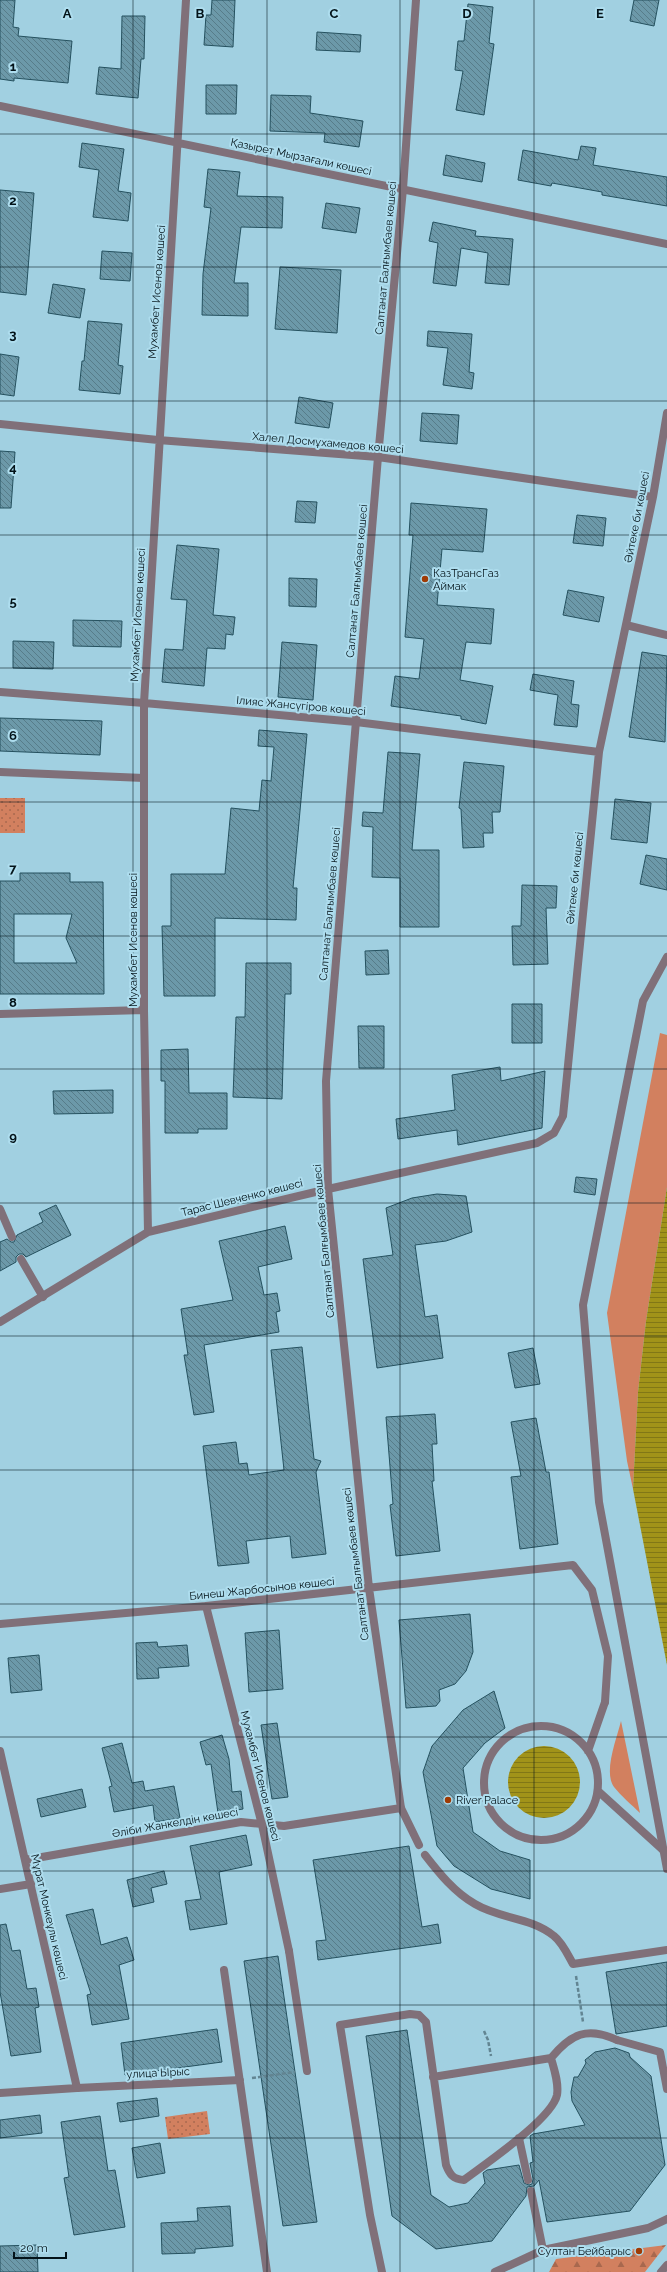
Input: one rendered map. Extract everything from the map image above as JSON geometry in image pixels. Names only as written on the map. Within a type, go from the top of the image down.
[{"type":"street","name":"Мухамбет Исенов көшесі","points":[[148,1232],[144,1010],[144,703],[158,440],[186,0]]},
{"type":"street","name":"Салтанат Балғымбаев көшесі","points":[[416,0],[403,189],[378,457],[326,1081],[328,1189],[369,1588],[401,1808],[418,1845]]},
{"type":"street","name":"Қазырет Мырзағали көшесі","points":[[0,106],[667,244]]},
{"type":"street","name":"Әйтеке би көшесі","points":[[554,1133],[563,1116],[599,752],[653,496],[667,413]]},
{"type":"street","name":"Халел Досмұхамедов көшесі","points":[[0,424],[158,440],[378,457],[653,496]]},
{"type":"street","points":[[626,625],[667,635]]},
{"type":"street","name":"Ілияс Жансүгіров көшесі","points":[[0,692],[356,722],[599,752]]},
{"type":"street","points":[[0,772],[144,778]]},
{"type":"street","points":[[667,957],[643,1000],[584,1305],[599,1502],[667,1869]]},
{"type":"street","points":[[0,1014],[144,1010]]},
{"type":"street","name":"Тарас Шевченко көшесі","points":[[0,1322],[148,1232],[328,1189],[537,1144],[554,1133]]},
{"type":"street","points":[[0,1209],[12,1237]]},
{"type":"street","points":[[21,1259],[43,1297]]},
{"type":"street","name":"Бинеш Жарбосынов көшесі","points":[[0,1624],[206,1606],[573,1566],[592,1590],[608,1656],[605,1702],[588,1751]]},
{"type":"street","name":"Мухамбет Исенов көшесі","points":[[206,1606],[262,1825],[290,1951],[307,2071]]},
{"type":"street","points":[[533,1727],[554,1728],[573,1736],[588,1751],[597,1770],[598,1791],[591,1811],[583,1822],[578,1827],[560,1838],[539,1840],[518,1836],[501,1824],[489,1807],[484,1787],[486,1766],[497,1748],[513,1734],[533,1727]]},
{"type":"street","name":"Мұрат Монкеұлы көшесі","points":[[0,1751],[77,2088]]},
{"type":"street","points":[[598,1791],[663,1850]]},
{"type":"street","name":"Әліби Жанкелдін көшесі","points":[[25,1860],[241,1822],[284,1826],[401,1808]]},
{"type":"street","points":[[425,1855],[443,1879],[475,1904],[510,1918],[532,1923],[555,1936],[574,1964],[667,1950]]},
{"type":"street","points":[[0,1889],[31,1884]]},
{"type":"street","points":[[224,1970],[267,2272]]},
{"type":"street","points":[[382,2272],[370,2215],[340,2025],[410,2014],[420,2015],[426,2022],[446,2165],[450,2175],[456,2180],[464,2180],[519,2138],[553,2104],[557,2094],[557,2083],[551,2058]]},
{"type":"street","points":[[433,2077],[551,2058],[563,2044],[579,2034],[585,2033],[605,2035],[617,2040],[660,2052],[667,2089]]},
{"type":"street","name":"улица Ырыс","points":[[0,2093],[240,2080]]},
{"type":"street","points":[[519,2138],[528,2180]]},
{"type":"street","points":[[531,2191],[543,2250]]},
{"type":"street","points":[[495,2272],[543,2250],[648,2228],[667,2219]]},
{"type":"street","points":[[661,2272],[667,2265]]},
{"type":"path","points":[[574,1964],[585,2033]]},
{"type":"path","points":[[484,2032],[488,2040],[493,2067]]},
{"type":"path","points":[[240,2080],[307,2071]]},
{"type":"green space","points":[[0,798],[25,798],[25,833],[0,833]]},
{"type":"green space","points":[[660,1033],[667,1035],[667,1187],[646,1321],[638,1392],[633,1489],[627,1461],[607,1313]]},
{"type":"green space","points":[[621,1721],[640,1813],[623,1797],[611,1781],[610,1764]]},
{"type":"green space","points":[[207,2111],[210,2134],[168,2139],[165,2117]]},
{"type":"green space","name":"Султан Бейбарыс","points":[[666,2245],[645,2272],[549,2272],[556,2259]]},
{"type":"shaded area","points":[[667,1187],[667,1665],[633,1489],[638,1392],[646,1321]]},
{"type":"shaded area","points":[[544,1746],[564,1752],[574,1762],[580,1782],[574,1802],[564,1812],[544,1818],[524,1812],[514,1802],[508,1782],[514,1762],[524,1752]]},
{"type":"building","points":[[0,0],[15,0],[13,27],[19,28],[18,36],[72,41],[68,83],[14,78],[14,81],[0,79]]},
{"type":"building","points":[[212,0],[235,0],[233,47],[204,45],[206,15],[211,15]]},
{"type":"building","points":[[634,0],[659,0],[654,26],[630,21]]},
{"type":"building","points":[[468,4],[493,7],[489,43],[494,44],[484,115],[456,110],[463,71],[455,70],[458,41],[464,41]]},
{"type":"building","points":[[122,16],[145,16],[144,59],[141,59],[138,98],[96,94],[99,67],[121,69]]},
{"type":"building","points":[[317,32],[361,35],[360,52],[316,50]]},
{"type":"building","points":[[206,85],[237,85],[236,114],[206,114]]},
{"type":"building","points":[[271,95],[311,96],[310,113],[363,121],[359,147],[324,142],[325,133],[270,131]]},
{"type":"building","points":[[82,143],[124,149],[118,191],[131,193],[128,221],[93,217],[99,170],[79,167]]},
{"type":"building","points":[[581,146],[596,148],[593,165],[667,177],[667,206],[602,195],[602,192],[552,183],[551,186],[518,180],[523,150],[578,160]]},
{"type":"building","points":[[446,155],[485,163],[482,182],[443,175]]},
{"type":"building","points":[[208,169],[240,172],[237,196],[283,197],[282,228],[241,227],[234,283],[248,283],[248,316],[202,315],[203,274],[211,208],[204,207]]},
{"type":"building","points":[[0,190],[34,193],[26,295],[0,292]]},
{"type":"building","points":[[326,203],[360,208],[356,233],[322,228]]},
{"type":"building","points":[[433,222],[476,231],[475,236],[513,239],[509,285],[485,283],[488,253],[461,248],[456,286],[433,283],[438,243],[429,241]]},
{"type":"building","points":[[102,251],[132,253],[130,281],[100,279]]},
{"type":"building","points":[[280,267],[341,270],[337,333],[275,329]]},
{"type":"building","points":[[53,284],[85,289],[80,318],[48,313]]},
{"type":"building","points":[[88,321],[122,324],[118,365],[123,366],[120,394],[79,390],[82,361],[84,361]]},
{"type":"building","points":[[428,331],[472,334],[469,372],[474,373],[472,389],[443,385],[448,348],[427,346]]},
{"type":"building","points":[[0,354],[19,357],[14,396],[0,394]]},
{"type":"building","points":[[299,397],[333,403],[329,428],[295,423]]},
{"type":"building","points":[[422,413],[459,415],[457,444],[420,441]]},
{"type":"building","points":[[0,451],[15,452],[11,508],[0,508]]},
{"type":"building","points":[[297,501],[317,502],[315,523],[295,522]]},
{"type":"building","name":"КазТрансГаз Аймак","points":[[411,503],[487,509],[483,552],[442,549],[437,605],[494,609],[491,644],[466,642],[460,680],[493,686],[486,724],[461,719],[461,716],[391,706],[395,676],[419,679],[424,639],[405,637],[413,535],[409,535]]},
{"type":"building","points":[[577,515],[606,518],[603,546],[573,543]]},
{"type":"building","points":[[177,545],[219,549],[213,615],[235,617],[233,635],[226,634],[225,649],[207,648],[204,686],[162,682],[165,649],[183,650],[187,600],[171,599]]},
{"type":"building","points":[[289,578],[317,579],[316,607],[289,606]]},
{"type":"building","points":[[568,590],[604,597],[599,622],[563,615]]},
{"type":"building","points":[[73,620],[122,621],[121,647],[73,646]]},
{"type":"building","points":[[13,641],[54,642],[53,669],[13,668]]},
{"type":"building","points":[[282,642],[317,645],[313,700],[278,697]]},
{"type":"building","points":[[642,652],[667,656],[665,742],[629,737]]},
{"type":"building","points":[[533,674],[574,681],[571,704],[579,705],[577,727],[554,725],[558,695],[530,690]]},
{"type":"building","points":[[0,718],[102,721],[100,755],[0,751]]},
{"type":"building","points":[[259,730],[307,734],[293,888],[297,888],[296,920],[215,918],[215,996],[164,996],[162,926],[171,926],[171,874],[225,874],[231,808],[259,811],[262,780],[271,781],[274,747],[258,746]]},
{"type":"building","points":[[388,752],[420,754],[412,850],[439,850],[439,927],[400,927],[400,878],[372,877],[373,827],[362,826],[363,812],[383,813]]},
{"type":"building","points":[[464,762],[504,766],[500,812],[492,812],[493,833],[483,833],[484,847],[463,848],[461,809],[459,808]]},
{"type":"building","points":[[615,799],[651,803],[647,843],[611,839]]},
{"type":"building","points":[[646,855],[667,859],[667,890],[640,884]]},
{"type":"building","points":[[20,873],[70,873],[70,882],[103,882],[104,994],[0,994],[0,881],[20,881]],"holes":[[[14,914],[72,914],[66,938],[77,963],[14,963]]]},
{"type":"building","points":[[522,885],[557,886],[556,908],[546,908],[548,964],[513,965],[512,926],[521,926]]},
{"type":"building","points":[[388,950],[389,974],[366,975],[365,951]]},
{"type":"building","points":[[246,963],[291,963],[291,994],[285,994],[282,1099],[233,1097],[236,1017],[245,1017]]},
{"type":"building","points":[[512,1004],[542,1004],[542,1043],[512,1043]]},
{"type":"building","points":[[358,1026],[384,1026],[384,1068],[359,1068]]},
{"type":"building","points":[[188,1049],[189,1093],[227,1093],[227,1129],[198,1129],[198,1133],[165,1133],[165,1081],[161,1081],[161,1050]]},
{"type":"building","points":[[500,1067],[501,1081],[545,1071],[542,1128],[458,1145],[457,1130],[398,1139],[396,1119],[455,1110],[452,1075]]},
{"type":"building","points":[[113,1090],[113,1113],[54,1114],[53,1091]]},
{"type":"building","points":[[576,1177],[597,1179],[595,1195],[574,1192]]},
{"type":"building","points":[[437,1194],[466,1196],[472,1232],[446,1241],[415,1245],[425,1317],[437,1315],[443,1358],[377,1368],[363,1259],[393,1255],[386,1208],[412,1198]]},
{"type":"building","points":[[56,1205],[71,1235],[26,1257],[23,1254],[19,1254],[16,1257],[16,1262],[0,1271],[0,1242],[7,1239],[14,1242],[17,1235],[43,1222],[39,1213]]},
{"type":"building","points":[[285,1226],[292,1259],[258,1267],[264,1295],[277,1293],[280,1311],[276,1312],[279,1332],[204,1345],[214,1412],[194,1415],[184,1355],[188,1355],[181,1309],[233,1300],[219,1241]]},
{"type":"building","points":[[302,1347],[314,1459],[321,1461],[316,1472],[326,1554],[292,1558],[290,1536],[246,1541],[249,1563],[218,1566],[203,1446],[236,1442],[239,1464],[247,1463],[249,1475],[284,1470],[271,1350]]},
{"type":"building","points":[[533,1348],[540,1384],[515,1388],[508,1353]]},
{"type":"building","points":[[435,1414],[437,1444],[432,1444],[434,1481],[432,1481],[440,1551],[396,1556],[390,1505],[393,1504],[386,1417]]},
{"type":"building","points":[[536,1418],[546,1472],[549,1472],[558,1544],[520,1549],[511,1477],[521,1476],[511,1422]]},
{"type":"building","points":[[470,1614],[473,1652],[466,1671],[455,1684],[439,1690],[440,1701],[436,1706],[406,1708],[399,1620]]},
{"type":"building","points":[[279,1630],[283,1689],[249,1692],[245,1633]]},
{"type":"building","points":[[157,1642],[158,1647],[187,1645],[189,1666],[158,1668],[159,1678],[137,1679],[136,1643]]},
{"type":"building","points":[[39,1655],[42,1690],[11,1693],[8,1658]]},
{"type":"building","name":"River Palace","points":[[494,1691],[505,1728],[485,1743],[463,1768],[473,1832],[500,1851],[530,1860],[530,1899],[491,1889],[454,1866],[437,1846],[423,1772],[432,1746],[463,1710]]},
{"type":"building","points":[[277,1723],[288,1797],[272,1799],[261,1725]]},
{"type":"building","points":[[222,1735],[229,1759],[232,1792],[241,1791],[243,1809],[218,1813],[211,1764],[206,1765],[200,1742]]},
{"type":"building","points":[[122,1743],[132,1783],[143,1781],[145,1791],[174,1786],[180,1818],[155,1822],[153,1805],[114,1812],[109,1787],[112,1786],[102,1748]]},
{"type":"building","points":[[82,1789],[86,1807],[41,1817],[37,1799]]},
{"type":"building","points":[[246,1835],[252,1865],[219,1872],[227,1924],[190,1930],[185,1901],[201,1899],[190,1846]]},
{"type":"building","points":[[409,1846],[422,1927],[438,1924],[441,1943],[318,1960],[316,1941],[326,1940],[313,1860]]},
{"type":"building","points":[[164,1871],[167,1884],[151,1888],[154,1902],[133,1907],[127,1880]]},
{"type":"building","points":[[93,1909],[101,1945],[127,1937],[134,1960],[119,1965],[129,2019],[92,2025],[87,1995],[91,1994],[66,1915]]},
{"type":"building","points":[[6,1924],[12,1951],[20,1950],[27,1989],[36,1988],[39,2007],[35,2008],[41,2052],[11,2056],[0,1992],[0,1925]]},
{"type":"building","points":[[278,1956],[317,2222],[283,2226],[244,1961]]},
{"type":"building","points":[[667,1962],[667,2026],[616,2034],[606,1972]]},
{"type":"building","points":[[217,2029],[222,2062],[125,2075],[121,2043]]},
{"type":"building","points":[[407,2030],[431,2195],[449,2207],[468,2203],[485,2183],[483,2173],[487,2170],[519,2165],[524,2183],[529,2185],[532,2184],[533,2179],[530,2163],[533,2162],[530,2136],[533,2134],[585,2125],[572,2101],[571,2092],[574,2077],[578,2077],[586,2063],[585,2060],[595,2052],[615,2048],[629,2053],[630,2057],[651,2076],[665,2165],[630,2211],[547,2222],[539,2180],[534,2186],[527,2187],[526,2196],[492,2241],[436,2249],[392,2216],[366,2036]]},
{"type":"building","points":[[157,2098],[159,2116],[120,2122],[117,2103]]},
{"type":"building","points":[[40,2115],[42,2133],[0,2138],[0,2120]]},
{"type":"building","points":[[100,2116],[108,2171],[115,2170],[125,2227],[74,2235],[64,2178],[69,2177],[61,2122]]},
{"type":"building","points":[[160,2143],[165,2173],[137,2178],[132,2148]]},
{"type":"building","points":[[230,2206],[233,2246],[195,2249],[195,2253],[162,2254],[161,2223],[198,2221],[197,2208]]},
{"type":"building","points":[[37,2245],[38,2272],[0,2272],[0,2246]]},
{"type":"place","name":"КазТрансГаз Аймак","points":[[425,579]]},
{"type":"place","name":"River Palace","points":[[448,1800]]},
{"type":"place","name":"Султан Бейбарыс","points":[[639,2251]]}]
